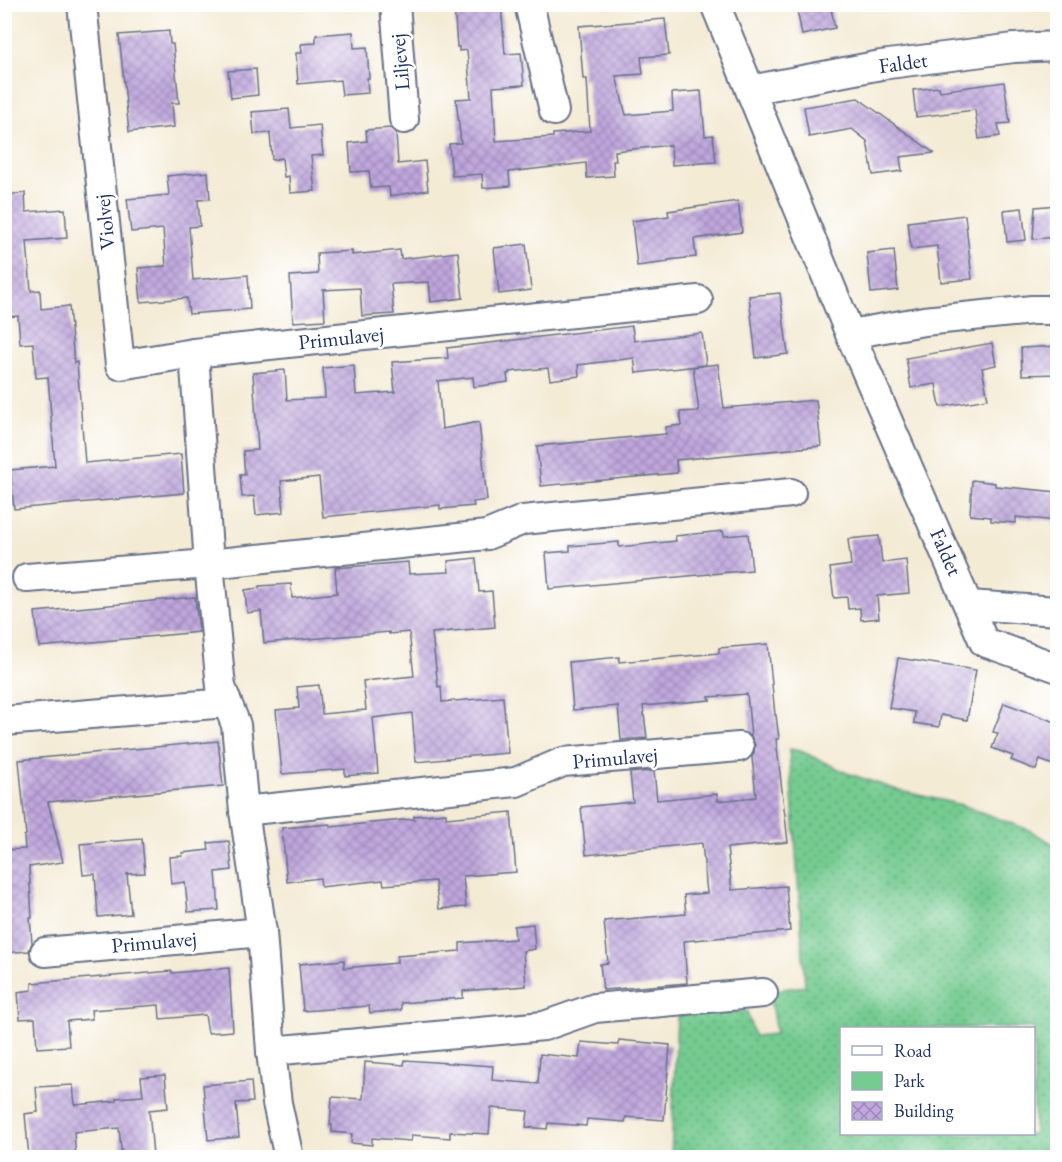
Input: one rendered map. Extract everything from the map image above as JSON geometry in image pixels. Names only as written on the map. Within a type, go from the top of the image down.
[{"type":"street","name":"Violvej","points":[[82,4],[120,365],[194,354]]},
{"type":"street","name":"Liljevej","points":[[395,4],[404,119]]},
{"type":"street","points":[[529,4],[554,111]]},
{"type":"street","name":"Faldet","points":[[715,4],[850,334],[984,642],[1058,668]]},
{"type":"street","name":"Faldet","points":[[750,90],[881,65],[1014,48],[1058,46]]},
{"type":"street","name":"Primulavej","points":[[194,354],[698,300]]},
{"type":"street","points":[[850,334],[924,321],[1032,310],[1058,310]]},
{"type":"street","points":[[194,354],[209,564],[221,687],[236,725],[244,811],[262,932],[277,1103],[287,1157]]},
{"type":"street","points":[[27,578],[209,564],[487,535],[523,520],[791,493]]},
{"type":"street","points":[[969,605],[1058,611]]},
{"type":"street","points":[[4,721],[227,703]]},
{"type":"street","name":"Primulavej","points":[[244,811],[516,782],[563,762],[739,747]]},
{"type":"street","name":"Primulavej","points":[[45,952],[262,932]]},
{"type":"street","points":[[271,1051],[544,1026],[596,1008],[763,993]]},
{"type":"green space","points":[[789,749],[801,751],[847,773],[897,790],[962,805],[1029,830],[1057,846],[1057,1157],[671,1158],[677,1015],[747,1011],[754,1036],[776,1034],[769,991],[805,986]]},
{"type":"building","points":[[454,4],[501,4],[505,54],[521,53],[524,85],[493,87],[496,141],[553,137],[553,134],[590,131],[587,79],[583,79],[579,26],[665,19],[669,55],[641,57],[643,74],[616,76],[626,115],[673,111],[672,93],[701,91],[705,136],[713,135],[716,162],[672,165],[671,145],[615,151],[614,176],[587,178],[586,163],[509,172],[510,186],[483,188],[482,174],[452,176],[449,144],[461,143],[456,99],[471,98],[467,50],[459,51],[457,47]]},
{"type":"building","points":[[796,4],[830,4],[835,28],[802,35]]},
{"type":"building","points":[[169,31],[170,44],[173,44],[179,103],[172,103],[174,127],[129,132],[119,35]]},
{"type":"building","points":[[353,32],[354,48],[367,47],[368,93],[342,95],[340,80],[298,84],[296,53],[302,53],[301,44],[316,43],[316,35]]},
{"type":"building","points":[[256,69],[258,95],[231,98],[228,71]]},
{"type":"building","points":[[1004,82],[1010,123],[998,124],[1000,136],[979,139],[975,110],[916,117],[913,90],[939,87],[940,91]]},
{"type":"building","points":[[858,98],[934,153],[900,157],[902,171],[873,175],[867,141],[852,129],[809,137],[804,107]]},
{"type":"building","points":[[289,109],[291,128],[320,125],[323,155],[311,156],[315,191],[290,193],[289,176],[284,177],[282,158],[272,160],[270,133],[254,134],[252,112]]},
{"type":"building","points":[[390,128],[396,133],[398,164],[425,161],[428,190],[390,196],[389,187],[371,188],[369,171],[351,172],[349,143],[367,141],[366,130]]},
{"type":"building","points":[[208,172],[210,199],[198,200],[200,226],[189,227],[193,280],[248,275],[250,309],[189,314],[187,298],[141,302],[138,268],[166,266],[163,229],[131,232],[127,199],[169,195],[167,176]]},
{"type":"building","points":[[25,193],[26,212],[65,209],[67,238],[27,241],[31,291],[40,290],[41,309],[69,306],[74,363],[77,362],[85,463],[181,454],[184,493],[14,509],[10,470],[55,466],[48,377],[36,378],[33,343],[20,344],[18,316],[4,317],[4,195]]},
{"type":"building","points":[[738,201],[742,232],[694,239],[696,257],[637,266],[632,221],[669,216],[668,211]]},
{"type":"building","points":[[1058,205],[1058,237],[1033,239],[1035,207]]},
{"type":"building","points":[[1022,208],[1026,240],[1007,242],[1004,210]]},
{"type":"building","points":[[965,215],[972,279],[941,282],[937,246],[911,249],[908,222]]},
{"type":"building","points":[[526,244],[531,290],[499,294],[494,248]]},
{"type":"building","points":[[400,250],[401,259],[458,252],[463,298],[431,302],[429,282],[391,284],[394,314],[362,316],[360,288],[323,290],[325,320],[293,322],[290,276],[318,274],[317,253],[352,251],[352,255]]},
{"type":"building","points":[[894,250],[898,290],[871,293],[867,253]]},
{"type":"building","points":[[780,293],[788,354],[756,358],[749,296]]},
{"type":"building","points":[[632,326],[634,341],[702,333],[706,365],[636,373],[634,358],[578,365],[579,376],[550,380],[548,368],[509,372],[508,382],[474,387],[473,377],[438,381],[442,429],[479,422],[487,500],[473,502],[474,506],[440,509],[440,505],[323,517],[319,477],[281,481],[284,512],[256,515],[254,496],[242,497],[240,475],[245,475],[243,451],[258,450],[253,373],[285,370],[287,400],[325,398],[323,368],[354,365],[356,395],[395,392],[392,362],[448,358],[447,348]]},
{"type":"building","points":[[992,343],[996,365],[982,368],[988,399],[940,407],[936,384],[911,388],[906,358]]},
{"type":"building","points":[[1058,346],[1058,374],[1022,375],[1021,348]]},
{"type":"building","points":[[718,364],[724,408],[816,400],[821,446],[676,460],[677,473],[541,486],[537,446],[666,434],[666,427],[682,425],[680,412],[699,411],[693,367]]},
{"type":"building","points":[[972,480],[995,483],[995,486],[1058,492],[1058,521],[1016,517],[1016,523],[991,521],[991,517],[970,515]]},
{"type":"building","points":[[723,531],[724,536],[748,534],[752,570],[549,589],[546,553],[570,551],[570,546],[619,542],[619,547],[676,541],[675,536]]},
{"type":"building","points":[[879,536],[882,563],[906,560],[909,593],[877,596],[879,618],[861,620],[860,608],[848,609],[847,597],[834,598],[830,568],[851,565],[848,539]]},
{"type":"building","points":[[476,558],[479,592],[492,591],[495,627],[432,633],[438,687],[441,686],[442,702],[503,697],[508,753],[416,762],[412,713],[373,718],[378,773],[345,776],[345,769],[282,774],[276,710],[299,708],[297,687],[319,685],[322,714],[366,710],[363,681],[414,676],[409,632],[264,643],[261,611],[247,613],[245,590],[259,588],[259,586],[291,584],[292,598],[337,593],[335,568],[408,562],[409,574],[449,572],[448,561]]},
{"type":"building","points":[[195,597],[199,632],[39,647],[35,612]]},
{"type":"building","points":[[768,644],[788,842],[727,848],[732,890],[786,886],[790,931],[684,941],[687,983],[603,990],[600,964],[608,963],[604,921],[686,914],[684,895],[707,893],[702,843],[586,855],[581,807],[633,802],[630,773],[654,771],[657,800],[717,794],[718,801],[756,797],[752,757],[755,745],[751,736],[747,694],[643,706],[647,738],[621,740],[618,706],[573,710],[569,662],[619,657],[619,662],[719,653],[719,648]]},
{"type":"building","points":[[898,658],[976,670],[967,720],[941,715],[939,727],[914,723],[915,712],[889,708]]},
{"type":"building","points":[[1004,703],[1058,723],[1058,767],[1040,760],[1036,770],[1011,760],[1013,756],[992,748],[998,733],[993,732]]},
{"type":"building","points":[[218,741],[223,786],[48,802],[63,862],[29,867],[32,943],[29,951],[4,953],[4,850],[25,849],[24,836],[26,835],[19,760]]},
{"type":"building","points":[[511,812],[516,872],[463,876],[466,907],[439,909],[435,881],[384,885],[383,880],[321,887],[320,878],[287,882],[282,828],[330,824],[330,827],[414,819],[414,816],[446,813],[446,818]]},
{"type":"building","points":[[142,839],[145,873],[127,874],[131,914],[98,917],[95,874],[83,875],[80,844]]},
{"type":"building","points":[[229,841],[232,870],[216,872],[219,910],[188,912],[185,882],[171,884],[169,857],[209,850],[208,843]]},
{"type":"building","points":[[533,924],[535,949],[523,951],[526,986],[463,991],[463,998],[401,1003],[401,1010],[370,1013],[369,1006],[303,1011],[299,964],[344,960],[344,968],[397,963],[397,956],[460,951],[460,943],[515,939],[514,926]]},
{"type":"building","points":[[229,968],[233,1031],[208,1033],[205,1015],[160,1019],[159,1005],[91,1010],[92,1019],[67,1021],[69,1046],[37,1048],[35,1018],[20,1019],[18,992],[32,990],[32,983]]},
{"type":"building","points":[[619,1040],[670,1045],[664,1120],[626,1117],[625,1122],[587,1119],[586,1126],[548,1123],[547,1129],[526,1127],[528,1111],[491,1108],[489,1134],[450,1132],[450,1138],[412,1135],[411,1141],[372,1138],[372,1145],[351,1143],[352,1134],[332,1132],[332,1125],[330,1125],[332,1097],[363,1099],[365,1062],[404,1065],[405,1060],[493,1066],[492,1080],[538,1084],[540,1054],[579,1058],[581,1042],[618,1045]]},
{"type":"building","points":[[165,1075],[168,1108],[149,1110],[153,1155],[122,1158],[119,1128],[74,1132],[76,1158],[29,1158],[25,1114],[38,1112],[36,1087],[73,1085],[75,1105],[143,1096],[141,1077]]},
{"type":"building","points":[[251,1081],[253,1102],[236,1103],[239,1137],[208,1140],[203,1085]]}]
